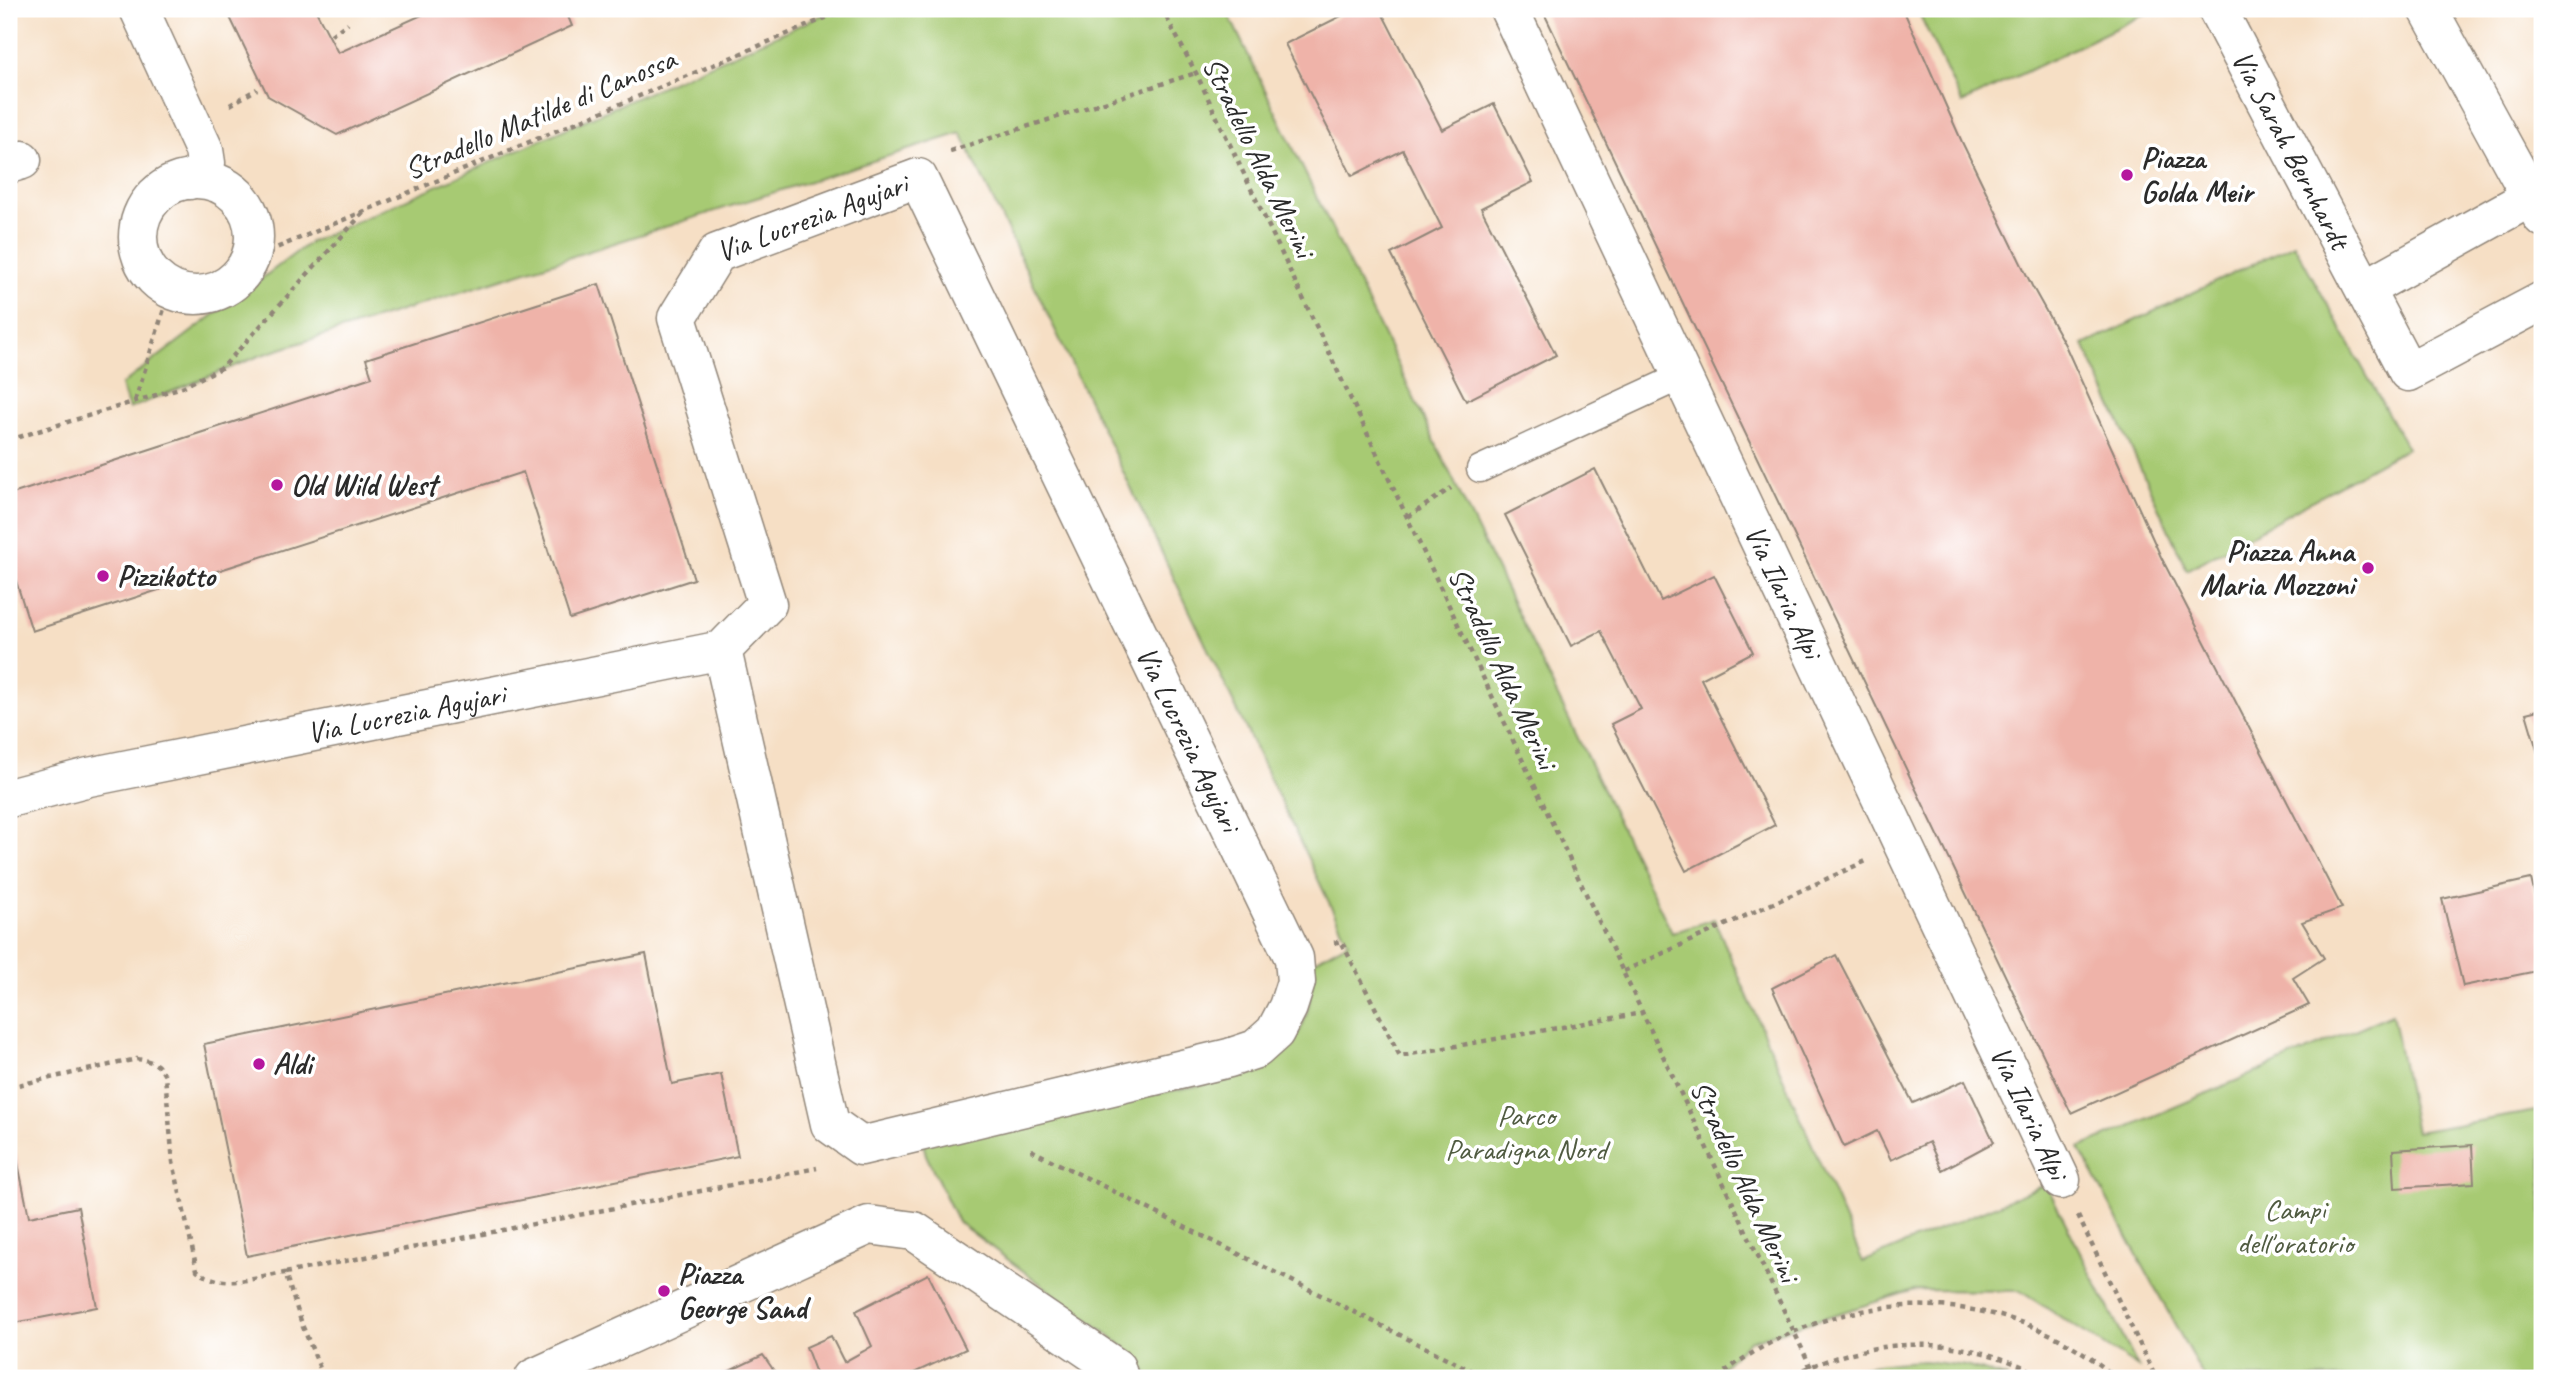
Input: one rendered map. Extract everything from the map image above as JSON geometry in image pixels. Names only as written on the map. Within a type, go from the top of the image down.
[{"type":"street","points":[[139,9],[204,150],[206,163],[200,173],[189,180]]},
{"type":"street","name":"Via Ilaria Alpi","points":[[1509,9],[2061,1180]]},
{"type":"street","name":"Via Sarah Bernhardt","points":[[2217,9],[2408,372],[2542,301]]},
{"type":"street","points":[[2365,289],[2537,207],[2428,9]]},
{"type":"street","name":"Via Lucrezia Agujari","points":[[89,777],[722,650],[767,604],[677,318],[717,253],[918,178],[1294,958],[1296,982],[1288,1007],[1275,1032],[1256,1049],[1229,1058],[861,1146],[830,1124],[722,650]]},
{"type":"street","points":[[178,181],[213,181],[232,190],[246,205],[254,230],[254,251],[250,259],[246,269],[232,285],[221,290],[201,296],[181,294],[162,286],[150,274],[141,256],[137,236],[146,206],[160,191],[178,181]]},
{"type":"street","points":[[9,780],[89,777]]},
{"type":"street","points":[[9,798],[89,777]]},
{"type":"street","points":[[534,1378],[869,1225],[914,1231],[1116,1368],[1119,1378]]},
{"type":"lane","points":[[1480,469],[1682,376]]},
{"type":"path","name":"Stradello Matilde di Canossa","points":[[250,259],[847,9]]},
{"type":"path","name":"Stradello Alda Merini","points":[[1162,9],[1196,73],[1816,1378]]},
{"type":"path","points":[[331,36],[348,23]]},
{"type":"path","points":[[918,178],[941,153],[1196,73]]},
{"type":"path","points":[[244,98],[257,89]]},
{"type":"path","points":[[9,440],[182,387],[223,367],[366,209]]},
{"type":"path","points":[[135,401],[170,289]]},
{"type":"path","points":[[1408,517],[1480,469]]},
{"type":"path","points":[[1624,971],[1902,845]]},
{"type":"path","points":[[1294,958],[1340,941],[1400,1056],[1642,1013]]},
{"type":"path","points":[[9,1087],[137,1059],[152,1061],[161,1068],[165,1076],[173,1162],[197,1270],[208,1279],[231,1282],[285,1273],[303,1328],[324,1378]]},
{"type":"path","name":"Via Ilaria Alpi","points":[[2061,1180],[2156,1378]]},
{"type":"path","points":[[1717,1378],[1745,1357],[1793,1331],[1828,1318],[1872,1308],[1919,1304],[1965,1308],[2010,1319],[2052,1336],[2091,1359],[2116,1378]]},
{"type":"path","points":[[1786,1378],[1826,1360],[1867,1349],[1930,1345],[1951,1346],[1993,1356],[2046,1378]]},
{"type":"green space","name":"Parco Paradigna Nord","points":[[836,9],[1226,9],[1672,933],[1714,919],[1863,1262],[2046,1184],[2138,1367],[2020,1291],[1914,1290],[1749,1341],[1711,1378],[1150,1378],[1134,1354],[958,1222],[926,1155],[922,1139],[1250,1074],[1268,1065],[1295,1040],[1309,1005],[1312,962],[1348,942],[961,133],[259,356],[129,409],[121,385],[310,242]]},
{"type":"green space","points":[[1917,9],[2155,9],[1962,103]]},
{"type":"green space","points":[[2294,244],[2407,448],[2187,570],[2084,345]]},
{"type":"green space","name":"Campi dell'oratorio","points":[[2392,1014],[2416,1132],[2542,1110],[2542,1378],[2204,1378],[2079,1148]]},
{"type":"green space","points":[[1924,1361],[1965,1366],[2008,1378],[1829,1377],[1876,1365]]},
{"type":"building","points":[[226,9],[315,9],[338,53],[435,9],[565,9],[572,26],[337,135],[268,96]]},
{"type":"building","points":[[1355,9],[1380,9],[1442,130],[1494,104],[1533,182],[1481,208],[1556,355],[1466,401],[1391,254],[1442,228],[1403,150],[1352,176],[1285,44]]},
{"type":"building","points":[[1542,9],[1903,9],[1962,142],[2032,286],[2065,345],[2161,557],[2342,908],[2302,922],[2324,958],[2293,978],[2309,1005],[2071,1113]]},
{"type":"building","points":[[599,284],[694,579],[570,619],[523,472],[32,631],[9,559],[9,495],[372,377],[366,359]]},
{"type":"building","points":[[1595,469],[1661,601],[1714,575],[1753,652],[1701,679],[1775,825],[1686,871],[1611,724],[1641,709],[1601,631],[1571,646],[1505,515]]},
{"type":"building","points":[[2542,709],[2542,767],[2526,713]]},
{"type":"building","points":[[2531,879],[2542,925],[2542,970],[2463,986],[2442,899]]},
{"type":"building","points":[[646,954],[672,1084],[721,1074],[738,1156],[247,1256],[204,1044]]},
{"type":"building","points":[[1836,955],[1913,1103],[1965,1080],[1994,1142],[1942,1170],[1929,1142],[1891,1160],[1877,1131],[1844,1147],[1772,988]]},
{"type":"building","points":[[9,1119],[29,1217],[78,1207],[97,1307],[9,1324]]},
{"type":"building","points":[[2472,1145],[2474,1183],[2395,1188],[2393,1150]]},
{"type":"building","points":[[928,1274],[966,1349],[903,1378],[813,1378],[817,1376],[806,1347],[831,1336],[844,1362],[864,1351],[872,1346],[856,1311]]},
{"type":"building","points":[[763,1355],[779,1378],[715,1378]]},
{"type":"place","name":"Piazza Golda Meir","points":[[2127,175]]},
{"type":"place","name":"Old Wild West","points":[[277,485]]},
{"type":"place","name":"Piazza Anna Maria Mozzoni","points":[[2368,568]]},
{"type":"place","name":"Pizzikotto","points":[[103,576]]},
{"type":"place","name":"Aldi","points":[[259,1064]]},
{"type":"place","name":"Piazza George Sand","points":[[664,1291]]}]
